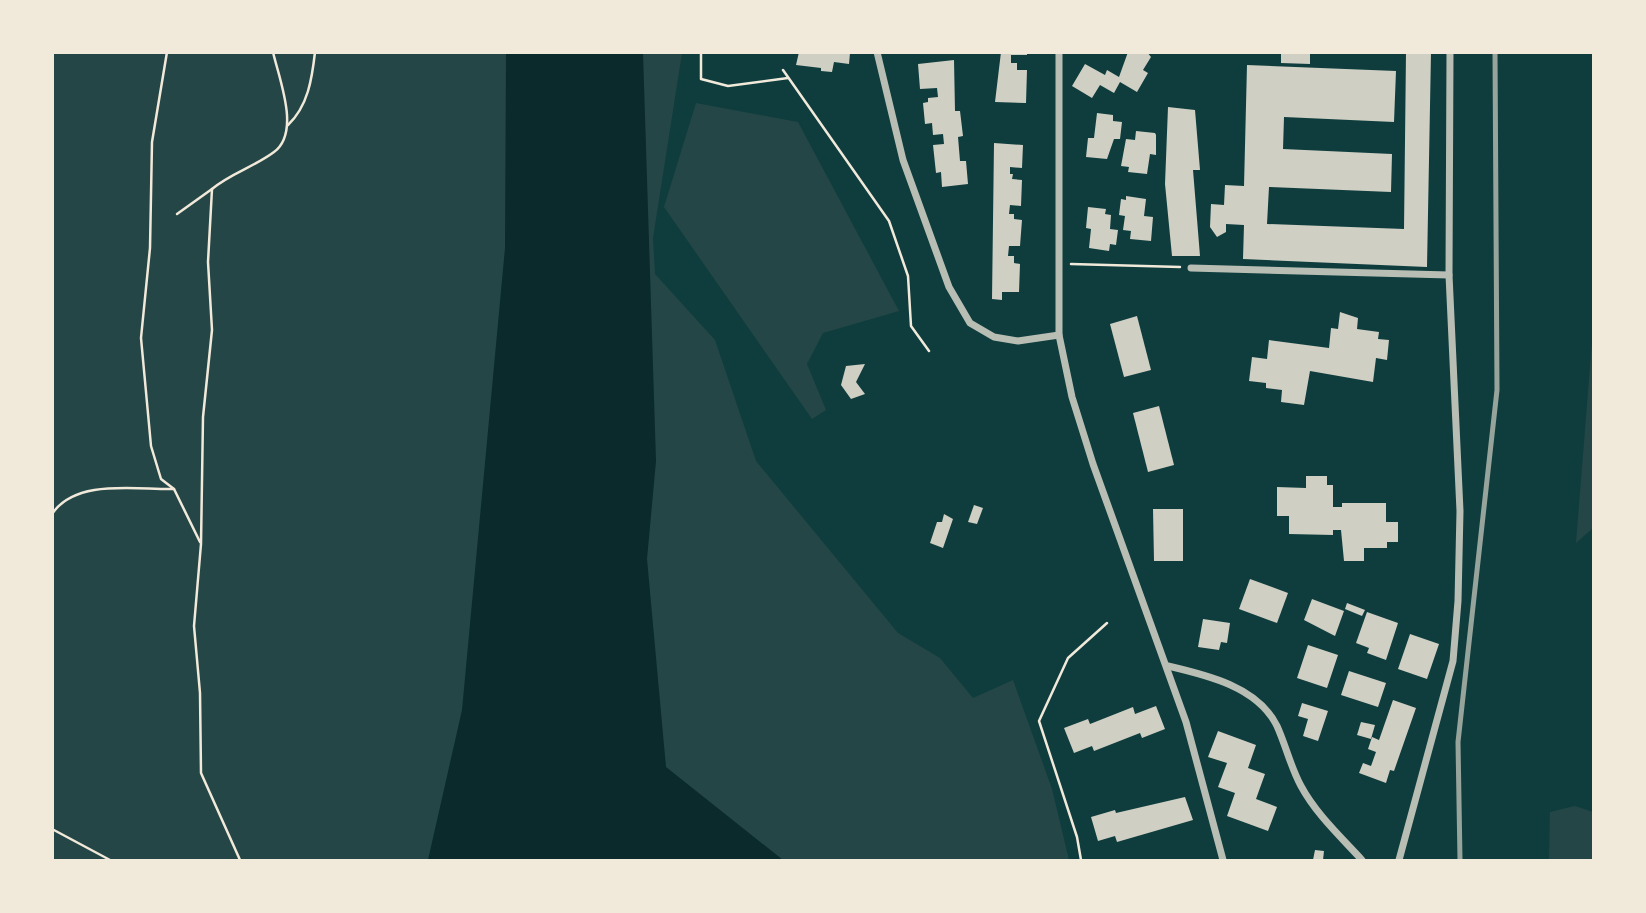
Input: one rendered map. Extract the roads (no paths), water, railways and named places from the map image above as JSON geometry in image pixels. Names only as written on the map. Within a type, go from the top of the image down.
[{"type":"street","points":[[877,52],[902,160],[949,287],[970,323],[994,337],[1018,341],[1059,335]]},
{"type":"street","points":[[1059,52],[1059,335],[1072,397],[1093,464],[1168,666],[1223,860]]},
{"type":"street","points":[[1399,860],[1453,661],[1458,601],[1459,498],[1449,275],[1450,52]]},
{"type":"street","points":[[1191,268],[1449,275]]},
{"type":"street","points":[[1168,666],[1206,675],[1236,688],[1269,713],[1301,786],[1330,826],[1362,860]]},
{"type":"railway","points":[[1460,860],[1458,742],[1497,390],[1495,52]]}]
